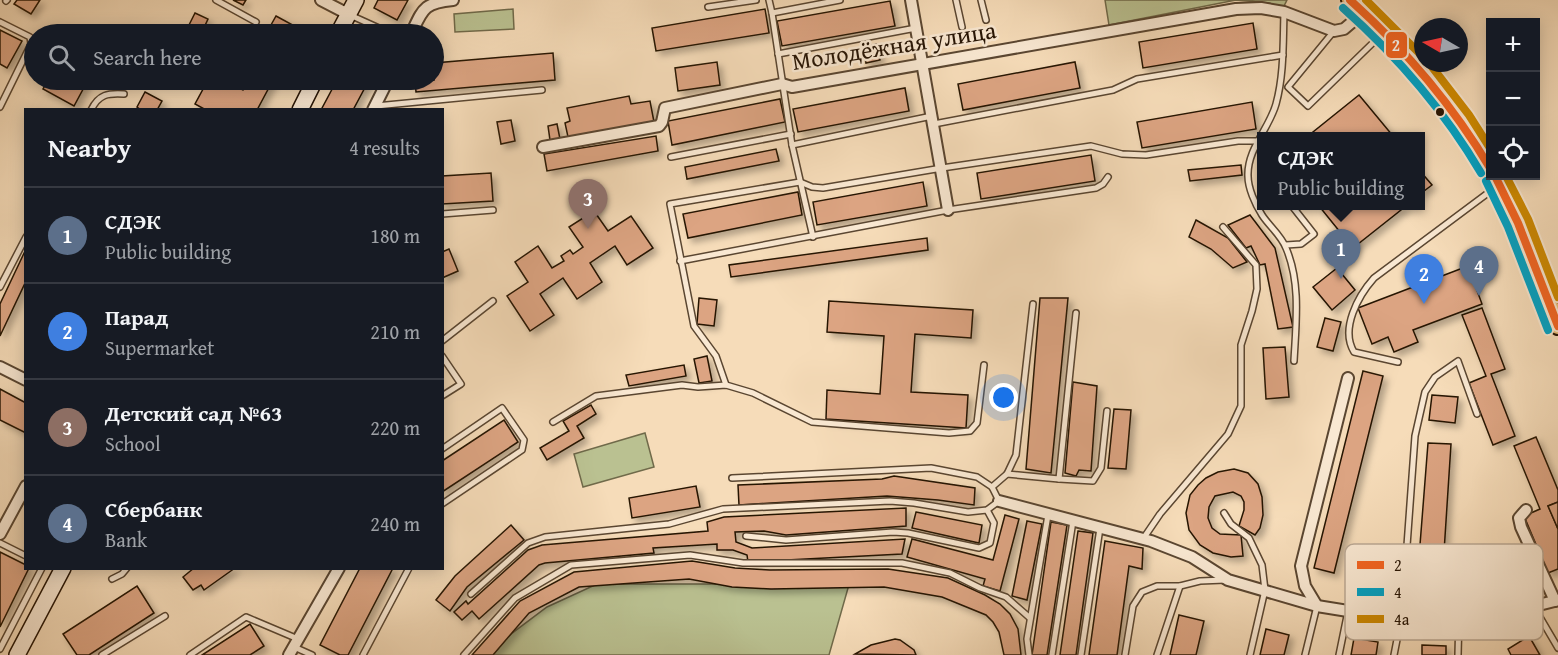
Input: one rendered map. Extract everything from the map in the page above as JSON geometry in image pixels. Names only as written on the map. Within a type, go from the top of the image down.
[{"type":"main road","points":[[343,24],[356,0]]},
{"type":"main road","points":[[1350,0],[1399,45],[1450,104],[1486,160]]},
{"type":"main road","points":[[301,108],[310,90]]},
{"type":"main road","points":[[1497,180],[1518,223],[1558,326]]},
{"type":"main road","points":[[17,655],[62,570]]},
{"type":"street","points":[[321,0],[348,14]]},
{"type":"street","points":[[416,24],[421,14],[432,3],[453,0]]},
{"type":"street","points":[[911,0],[948,210]]},
{"type":"street","name":"Молодёжная улица","points":[[543,147],[659,126],[665,108],[782,84],[792,87],[923,66],[1207,13],[1261,8],[1284,12],[1334,31]]},
{"type":"street","points":[[1334,31],[1344,29],[1364,12]]},
{"type":"street","points":[[374,108],[383,90]]},
{"type":"street","points":[[0,367],[24,379]]},
{"type":"street","points":[[1317,606],[1305,586],[1301,566],[1348,378]]},
{"type":"street","points":[[0,534],[24,490]]},
{"type":"street","points":[[999,501],[1143,539],[1192,556],[1228,580],[1317,606],[1345,611]]},
{"type":"street","points":[[1526,510],[1520,518],[1521,527],[1529,544]]},
{"type":"street","points":[[294,647],[338,570]]},
{"type":"street","points":[[1543,574],[1556,601]]},
{"type":"lane","points":[[216,0],[256,22]]},
{"type":"lane","points":[[708,7],[756,0]]},
{"type":"lane","points":[[769,0],[792,145],[813,237]]},
{"type":"lane","points":[[772,14],[840,0]]},
{"type":"lane","points":[[956,0],[962,27]]},
{"type":"lane","points":[[981,0],[986,20]]},
{"type":"lane","points":[[1262,132],[1276,105],[1283,55],[1284,12]]},
{"type":"lane","points":[[348,14],[370,24]]},
{"type":"lane","points":[[0,22],[24,34]]},
{"type":"lane","points":[[778,54],[916,28]]},
{"type":"lane","points":[[1334,31],[1288,87],[1308,106],[1384,31]]},
{"type":"lane","points":[[792,145],[1113,90],[1137,79],[1283,55]]},
{"type":"lane","points":[[0,107],[24,58]]},
{"type":"lane","points":[[374,108],[542,90]]},
{"type":"lane","points":[[92,108],[95,102],[108,93],[124,94]]},
{"type":"lane","points":[[670,157],[791,134]]},
{"type":"lane","points":[[726,385],[716,356],[694,326],[670,204],[800,182],[823,188],[1091,146],[1122,154],[1146,155],[1238,141],[1257,141]]},
{"type":"lane","points":[[1257,144],[1248,167],[1249,187],[1257,205]]},
{"type":"lane","points":[[680,261],[948,210],[1096,188],[1108,177]]},
{"type":"lane","points":[[1398,362],[1354,352],[1349,343],[1353,312],[1362,290],[1497,180]]},
{"type":"lane","points":[[444,214],[493,210]]},
{"type":"lane","points":[[1259,210],[1286,245],[1290,260],[1297,299],[1294,361]]},
{"type":"lane","points":[[1286,245],[1300,244],[1314,234],[1295,210]]},
{"type":"lane","points":[[1143,539],[1160,514],[1228,434],[1241,406],[1241,345],[1257,289],[1256,265],[1223,227]]},
{"type":"lane","points":[[0,287],[24,241]]},
{"type":"lane","points":[[444,339],[493,301]]},
{"type":"lane","points":[[992,487],[1007,474],[1016,455],[1033,304]]},
{"type":"lane","points":[[1059,479],[1076,313]]},
{"type":"lane","points":[[444,359],[461,384],[444,395]]},
{"type":"lane","points":[[1407,544],[1415,436],[1425,392],[1435,377],[1458,361],[1477,414]]},
{"type":"lane","points":[[553,422],[596,396],[682,385],[698,387],[726,385],[753,393],[812,422],[949,433],[970,431],[977,423],[984,365]]},
{"type":"lane","points":[[444,448],[502,408],[524,440],[522,450],[444,503]]},
{"type":"lane","points":[[1007,474],[1093,481],[1101,468],[1107,411]]},
{"type":"lane","points":[[471,594],[528,543],[545,537],[669,524],[723,509],[890,501],[914,502],[968,512],[987,510],[999,501],[992,487],[977,477],[931,468],[732,478]]},
{"type":"lane","points":[[746,536],[786,540],[893,532],[979,548],[990,543],[994,523],[987,510]]},
{"type":"lane","points":[[1224,513],[1231,524],[1249,538],[1262,565],[1265,590],[1250,655]]},
{"type":"lane","points":[[1029,655],[1027,639],[1049,514]]},
{"type":"lane","points":[[1052,655],[1073,521]]},
{"type":"lane","points":[[1081,655],[1100,528]]},
{"type":"lane","points":[[0,543],[24,555]]},
{"type":"lane","points":[[464,655],[516,598],[571,565],[690,555],[742,564],[902,562],[950,573],[980,588],[1006,597],[1030,618]]},
{"type":"lane","points":[[0,650],[41,570]]},
{"type":"lane","points":[[112,579],[125,570]]},
{"type":"lane","points":[[363,655],[408,570]]},
{"type":"lane","points":[[1125,655],[1133,606],[1142,592],[1157,586],[1180,586],[1200,581],[1228,580]]},
{"type":"lane","points":[[1157,655],[1180,586]]},
{"type":"lane","points":[[1305,655],[1317,606]]},
{"type":"lane","points":[[102,655],[165,616]]},
{"type":"lane","points":[[190,655],[246,617],[294,647],[312,655]]},
{"type":"lane","points":[[1339,655],[1345,622]]},
{"type":"lane","points":[[1543,622],[1558,648]]},
{"type":"lane","points":[[1394,655],[1397,640]]},
{"type":"lane","points":[[1458,640],[1458,655]]},
{"type":"green space","points":[[1105,0],[1236,0],[1109,25]]},
{"type":"green space","points":[[1236,0],[1287,0],[1283,8],[1269,3]]},
{"type":"green space","points":[[513,9],[514,29],[455,32],[454,14]]},
{"type":"green space","points":[[645,433],[654,467],[583,487],[574,454]]},
{"type":"green space","points":[[850,581],[829,655],[483,655],[547,607],[597,584],[755,584]]},
{"type":"building","points":[[17,0],[40,0],[31,14],[14,4]]},
{"type":"building","points":[[233,0],[246,0],[243,5]]},
{"type":"building","points":[[378,0],[408,0],[397,20],[374,8]]},
{"type":"building","points":[[890,1],[895,26],[782,46],[777,21]]},
{"type":"building","points":[[765,9],[769,33],[656,51],[652,28]]},
{"type":"building","points":[[195,13],[208,19],[206,24],[190,24]]},
{"type":"building","points":[[276,16],[291,24],[272,24]]},
{"type":"building","points":[[1253,23],[1257,49],[1143,68],[1139,42]]},
{"type":"building","points":[[0,30],[22,41],[7,68],[0,64]]},
{"type":"building","points":[[877,44],[880,60],[866,63],[863,47]]},
{"type":"building","points":[[553,53],[555,80],[444,90],[444,62]]},
{"type":"building","points":[[717,62],[720,85],[678,91],[675,68]]},
{"type":"building","points":[[1075,62],[1080,88],[963,110],[958,84]]},
{"type":"building","points":[[905,88],[909,111],[798,132],[793,109]]},
{"type":"building","points":[[45,90],[83,90],[74,106]]},
{"type":"building","points":[[203,90],[268,90],[258,108],[202,108],[195,104]]},
{"type":"building","points":[[332,90],[364,90],[354,108],[322,108]]},
{"type":"building","points":[[416,90],[439,90],[416,92]]},
{"type":"building","points":[[145,92],[162,101],[158,108],[137,107]]},
{"type":"building","points":[[1359,95],[1390,132],[1313,132]]},
{"type":"building","points":[[629,96],[631,104],[650,101],[654,122],[568,137],[565,123],[570,121],[567,108]]},
{"type":"building","points":[[780,99],[785,122],[672,145],[668,121]]},
{"type":"building","points":[[1252,102],[1256,129],[1142,148],[1137,122]]},
{"type":"building","points":[[511,120],[515,141],[501,144],[497,122]]},
{"type":"building","points":[[557,124],[560,139],[550,140],[548,126]]},
{"type":"building","points":[[656,136],[658,151],[547,171],[544,154]]},
{"type":"building","points":[[776,149],[779,161],[687,179],[685,167]]},
{"type":"building","points":[[1091,155],[1095,181],[981,199],[977,173]]},
{"type":"building","points":[[1241,165],[1242,175],[1190,181],[1188,170]]},
{"type":"building","points":[[491,173],[493,201],[444,204],[444,176]]},
{"type":"building","points":[[1425,177],[1432,185],[1425,190]]},
{"type":"building","points":[[923,182],[927,206],[817,225],[813,202]]},
{"type":"building","points":[[798,192],[802,215],[688,238],[683,214]]},
{"type":"building","points":[[1322,210],[1401,210],[1353,248]]},
{"type":"building","points":[[594,211],[608,231],[631,216],[653,248],[627,265],[615,246],[590,263],[602,282],[577,299],[563,278],[540,294],[554,315],[530,331],[507,296],[528,282],[515,262],[538,246],[552,268],[564,261],[561,256],[570,250],[573,254],[583,247],[569,227]]},
{"type":"building","points":[[1250,215],[1275,248],[1293,327],[1278,329],[1265,264],[1260,265],[1251,246],[1246,248],[1228,225]]},
{"type":"building","points":[[1196,220],[1228,238],[1247,262],[1233,268],[1211,249],[1189,237]]},
{"type":"building","points":[[927,238],[928,250],[731,277],[729,265]]},
{"type":"building","points":[[449,249],[458,271],[444,277],[444,251]]},
{"type":"building","points":[[24,253],[24,285],[0,336],[0,304]]},
{"type":"building","points":[[1468,266],[1482,304],[1413,330],[1418,342],[1394,352],[1388,337],[1372,344],[1358,308]]},
{"type":"building","points":[[1337,268],[1355,290],[1332,310],[1313,287]]},
{"type":"building","points":[[699,298],[717,300],[714,326],[697,324]]},
{"type":"building","points":[[1040,298],[1068,298],[1051,473],[1026,469]]},
{"type":"building","points":[[829,301],[973,310],[971,338],[915,334],[911,392],[968,395],[966,428],[826,419],[827,390],[880,394],[884,336],[827,332]]},
{"type":"building","points":[[1482,308],[1505,369],[1491,374],[1515,436],[1493,445],[1469,383],[1486,376],[1462,315]]},
{"type":"building","points":[[1325,318],[1341,322],[1333,351],[1317,347]]},
{"type":"building","points":[[1285,347],[1289,397],[1266,399],[1263,348]]},
{"type":"building","points":[[707,356],[712,381],[699,383],[694,359]]},
{"type":"building","points":[[684,365],[686,376],[629,386],[626,375]]},
{"type":"building","points":[[1363,371],[1383,376],[1334,573],[1314,568]]},
{"type":"building","points":[[1073,382],[1097,386],[1091,471],[1079,470],[1076,476],[1065,473]]},
{"type":"building","points":[[0,389],[24,402],[24,432],[0,420]]},
{"type":"building","points":[[1432,395],[1458,397],[1455,423],[1429,420]]},
{"type":"building","points":[[591,405],[596,414],[577,426],[584,438],[547,460],[540,448],[569,431],[563,421]]},
{"type":"building","points":[[1114,409],[1131,410],[1126,469],[1108,468]]},
{"type":"building","points":[[504,420],[518,442],[444,491],[444,460]]},
{"type":"building","points":[[1536,437],[1558,490],[1558,502],[1548,506],[1558,529],[1558,569],[1548,573],[1543,561],[1543,544],[1536,544],[1524,516],[1540,509],[1514,446]]},
{"type":"building","points":[[1428,443],[1451,444],[1445,544],[1420,544]]},
{"type":"building","points":[[1234,469],[1248,473],[1258,484],[1262,497],[1263,515],[1260,528],[1255,535],[1239,526],[1244,510],[1241,496],[1233,492],[1215,496],[1209,507],[1208,518],[1212,528],[1220,534],[1241,535],[1243,556],[1231,557],[1213,553],[1200,545],[1189,530],[1186,513],[1190,495],[1198,485],[1218,472]]},
{"type":"building","points":[[894,476],[975,488],[974,505],[887,496],[739,505],[738,485],[882,479]]},
{"type":"building","points":[[696,486],[700,507],[632,518],[629,498]]},
{"type":"building","points":[[1558,502],[1558,529],[1548,506]]},
{"type":"building","points":[[906,508],[906,526],[786,535],[764,531],[735,532],[736,542],[752,548],[905,539],[902,554],[748,562],[747,555],[733,550],[717,550],[717,544],[653,548],[654,553],[545,563],[539,565],[479,619],[472,611],[462,620],[454,612],[466,601],[468,604],[528,550],[542,545],[708,531],[707,522],[724,517]]},
{"type":"building","points":[[916,512],[982,525],[979,543],[912,528]]},
{"type":"building","points":[[1005,515],[1019,519],[1000,591],[983,586],[985,579],[907,557],[912,539],[993,560]]},
{"type":"building","points":[[1027,521],[1042,524],[1027,600],[1012,596]]},
{"type":"building","points":[[1051,522],[1067,525],[1047,655],[1032,655]]},
{"type":"building","points":[[511,525],[524,540],[467,587],[450,611],[436,600],[455,576]]},
{"type":"building","points":[[1078,531],[1093,533],[1076,655],[1060,655]]},
{"type":"building","points":[[1105,541],[1143,548],[1142,569],[1129,566],[1117,655],[1089,655]]},
{"type":"building","points":[[0,552],[24,564],[24,570],[28,570],[0,627]]},
{"type":"building","points":[[692,561],[735,568],[770,570],[888,569],[948,578],[985,595],[1000,604],[1010,614],[1018,629],[1021,655],[1004,655],[999,632],[986,615],[942,597],[884,587],[771,589],[732,587],[689,579],[579,587],[529,613],[493,655],[472,655],[520,601],[574,572]]},
{"type":"building","points":[[192,570],[232,570],[204,590],[201,585],[193,590],[183,577]]},
{"type":"building","points":[[359,570],[392,570],[348,655],[340,655],[320,645]]},
{"type":"building","points":[[137,586],[154,613],[89,655],[77,655],[63,634]]},
{"type":"building","points":[[1179,615],[1204,621],[1196,655],[1170,655]]},
{"type":"building","points":[[250,624],[264,646],[250,655],[202,655]]},
{"type":"building","points":[[1266,629],[1289,635],[1284,655],[1260,655]]},
{"type":"building","points":[[895,639],[914,650],[916,655],[855,654],[871,645]]},
{"type":"building","points":[[1354,640],[1378,642],[1376,655],[1351,655]]},
{"type":"building","points":[[1523,640],[1531,640],[1540,655],[1511,655],[1508,649]]},
{"type":"building","points":[[1422,645],[1446,646],[1446,655],[1422,655]]},
{"type":"transit line","name":"2","points":[[1350,0],[1390,38],[1427,79],[1460,122],[1486,162]]},
{"type":"transit line","name":"4а","points":[[1366,0],[1414,48]]},
{"type":"transit line","name":"4","points":[[1343,8],[1419,85],[1452,128],[1481,173]]},
{"type":"transit line","name":"4а","points":[[1436,72],[1486,142]]},
{"type":"transit line","name":"2","points":[[1497,180],[1518,223],[1558,326]]},
{"type":"transit line","name":"4а","points":[[1508,180],[1528,219],[1558,297]]},
{"type":"transit line","name":"4","points":[[1486,181],[1508,227],[1548,330]]},
{"type":"place","name":"Детский сад №63","points":[[588,229]]},
{"type":"place","name":"СДЭК","points":[[1341,279]]},
{"type":"place","name":"Сбербанк","points":[[1479,296]]},
{"type":"place","name":"Парад","points":[[1424,304]]}]
